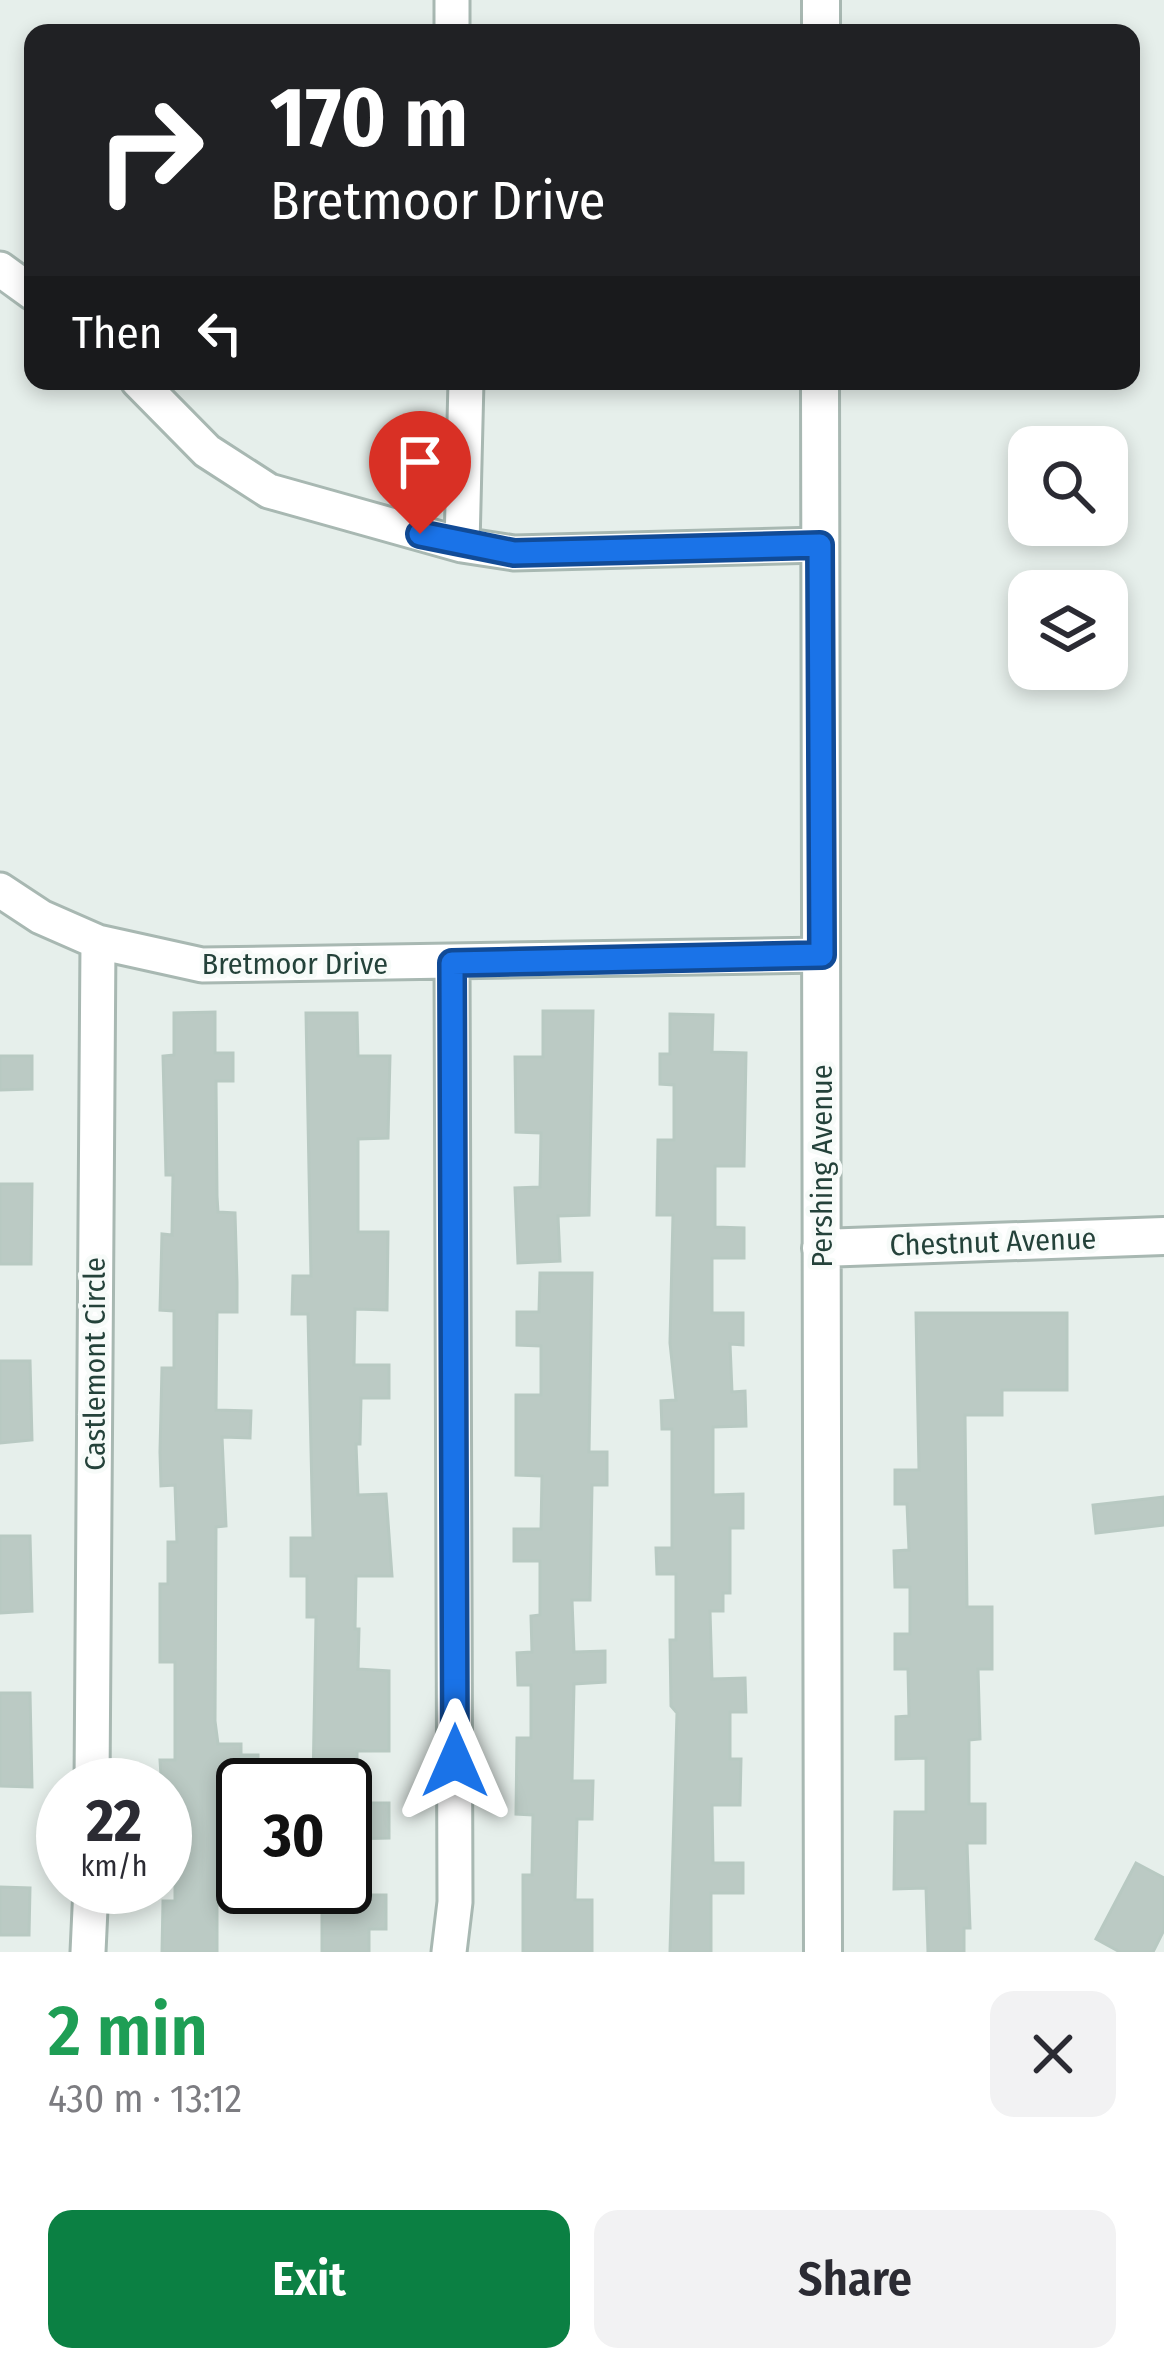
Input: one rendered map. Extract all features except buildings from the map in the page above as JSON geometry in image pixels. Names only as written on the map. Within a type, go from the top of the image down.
[{"type":"street","points":[[147,390],[207,451],[268,491],[462,545],[514,553],[820,545]]},
{"type":"street","points":[[462,545],[466,390]]},
{"type":"street","name":"Pershing Avenue","points":[[820,390],[824,1952]]},
{"type":"street","name":"Bretmoor Drive","points":[[0,890],[40,917],[98,943],[202,965],[822,955]]},
{"type":"street","name":"Castlemont Circle","points":[[92,1758],[98,943]]},
{"type":"street","points":[[449,1952],[455,1901],[452,963]]},
{"type":"street","name":"Chestnut Avenue","points":[[821,1248],[1164,1236]]},
{"type":"street","points":[[88,1952],[90,1914]]},
{"type":"route","points":[[420,534],[514,553],[820,545],[822,955],[452,963],[455,1761]]}]
